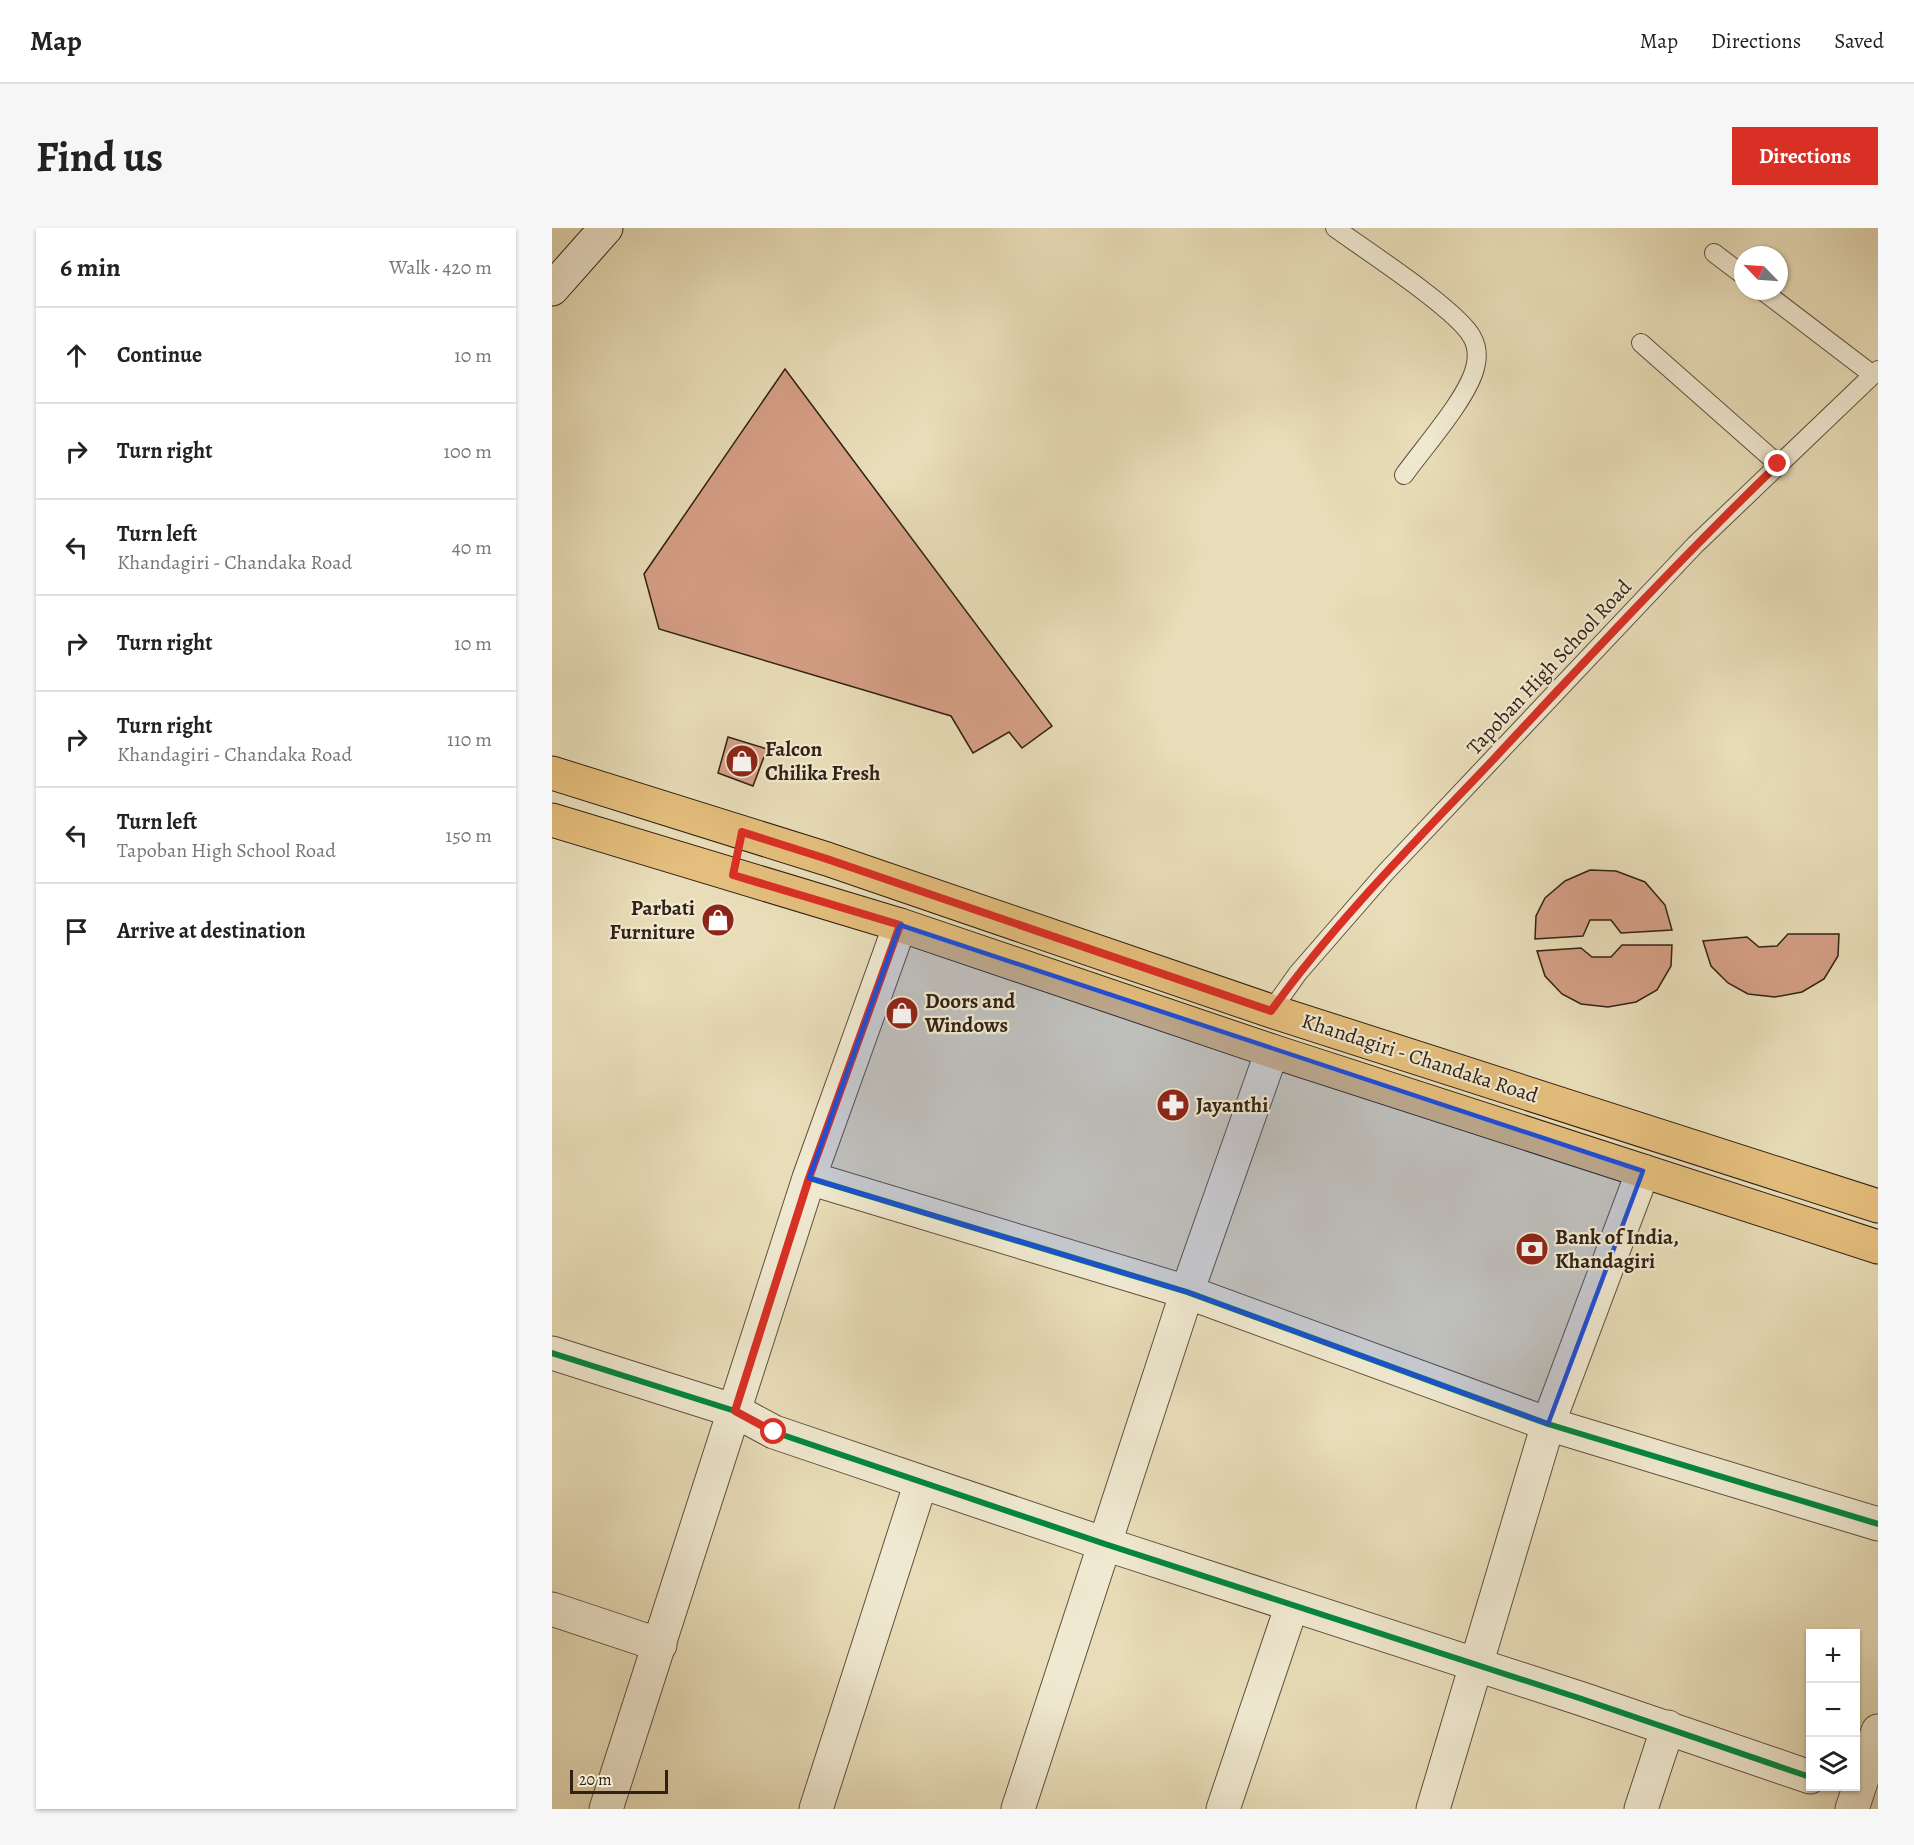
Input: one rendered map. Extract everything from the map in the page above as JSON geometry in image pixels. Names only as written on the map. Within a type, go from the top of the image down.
[{"type":"main road","name":"Khandagiri - Chandaka Road","points":[[552,773],[827,859],[1271,1011],[1878,1206]]},
{"type":"main road","name":"Khandagiri - Chandaka Road","points":[[552,820],[900,925],[1272,1051],[1878,1247]]},
{"type":"main road","points":[[733,875],[742,832]]},
{"type":"street","points":[[552,289],[606,228]]},
{"type":"street","points":[[606,1809],[809,1178],[900,925]]},
{"type":"street","points":[[1018,1809],[1187,1292],[1272,1051]]},
{"type":"street","points":[[1433,1809],[1478,1665],[1548,1424],[1643,1171]]},
{"type":"street","points":[[809,1178],[1187,1292],[1548,1424],[1878,1524]]},
{"type":"street","points":[[552,1353],[735,1411],[774,1432],[921,1482],[1668,1727],[1806,1776]]},
{"type":"street","points":[[816,1809],[921,1482]]},
{"type":"street","points":[[1223,1809],[1292,1605]]},
{"type":"street","points":[[552,1609],[660,1645]]},
{"type":"street","points":[[1641,1809],[1668,1727]]},
{"type":"street","points":[[1855,1799],[1878,1731]]},
{"type":"lane","points":[[1335,228],[1445,309],[1471,334],[1477,348],[1475,367],[1467,387],[1404,475]]},
{"type":"lane","points":[[1714,253],[1734,268]]},
{"type":"lane","points":[[1775,300],[1876,373]]},
{"type":"lane","points":[[1641,343],[1778,464]]},
{"type":"lane","name":"Tapoban High School Road","points":[[1271,1011],[1298,973],[1385,873],[1687,553],[1876,373]]},
{"type":"highlighted area","points":[[900,925],[1643,1171],[1548,1424],[1187,1292],[809,1178]]},
{"type":"building","points":[[785,369],[1052,726],[1022,748],[1009,732],[973,753],[951,716],[659,629],[644,574]]},
{"type":"building","name":"Falcon Chilika Fresh","points":[[728,737],[767,749],[753,786],[718,773]]},
{"type":"building","points":[[1590,870],[1616,871],[1645,882],[1665,905],[1672,930],[1621,933],[1611,920],[1590,920],[1583,936],[1535,939],[1536,916],[1545,898],[1565,881]]},
{"type":"building","points":[[1788,934],[1839,934],[1838,956],[1824,979],[1802,992],[1775,997],[1748,994],[1728,983],[1711,966],[1703,941],[1747,937],[1759,947],[1777,946]]},
{"type":"building","points":[[1622,945],[1672,945],[1671,966],[1657,990],[1636,1002],[1608,1007],[1581,1004],[1562,994],[1545,976],[1537,951],[1581,948],[1592,957],[1611,957]]},
{"type":"cycle path","points":[[809,1178],[1187,1292],[1548,1424],[1878,1524]]},
{"type":"cycle path","points":[[552,1353],[735,1411],[774,1432],[1105,1544],[1582,1699],[1806,1776]]},
{"type":"place","name":"Falcon Chilika Fresh","points":[[742,761]]},
{"type":"place","name":"Parbati Furniture","points":[[718,920]]},
{"type":"place","name":"Doors and Windows","points":[[902,1013]]},
{"type":"place","name":"Jayanthi","points":[[1173,1105]]},
{"type":"place","name":"Bank of India, Khandagiri","points":[[1532,1249]]},
{"type":"route","points":[[774,1432],[735,1411],[809,1178],[900,925],[733,875],[742,832],[1271,1011],[1298,973],[1385,873],[1695,545],[1778,464]]}]
